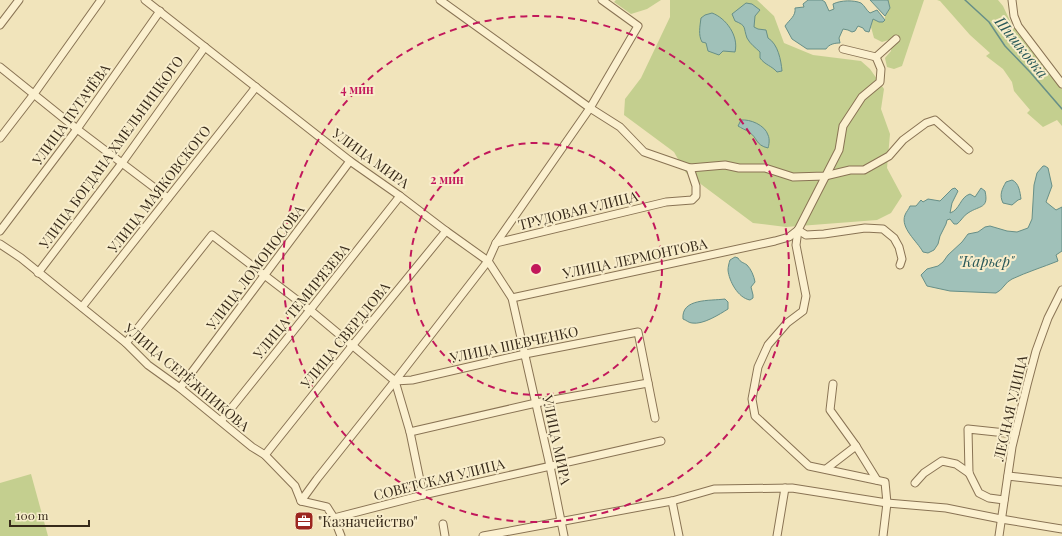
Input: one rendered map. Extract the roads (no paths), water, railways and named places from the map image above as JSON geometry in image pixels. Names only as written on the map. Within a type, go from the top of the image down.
[{"type":"street","points":[[0,25],[19,0]]},
{"type":"street","points":[[0,138],[34,94],[101,0]]},
{"type":"street","name":"УЛИЦА МИРА","points":[[145,0],[350,161],[488,261],[512,298],[550,466],[564,536]]},
{"type":"street","points":[[440,0],[590,108],[620,127],[644,152],[690,168],[725,165],[739,168],[765,168],[792,177],[826,176],[850,170],[864,170],[889,156],[903,140],[926,123],[935,120],[969,150]]},
{"type":"street","points":[[341,536],[334,518],[327,507],[301,501],[488,261],[496,243],[590,108],[638,26],[602,0]]},
{"type":"street","points":[[1012,0],[1014,16],[1018,26],[1062,84]]},
{"type":"street","name":"УЛИЦА ПУГАЧЁВА","points":[[0,230],[77,129],[160,11]]},
{"type":"street","points":[[876,57],[896,39]]},
{"type":"street","name":"УЛИЦА БОГДАНА ХМЕЛЬНИЦКОГО","points":[[38,273],[122,163],[205,47]]},
{"type":"street","points":[[843,49],[876,57]]},
{"type":"street","points":[[876,57],[881,69],[880,82],[862,97],[843,126],[839,150],[798,230],[796,244],[806,296],[803,311],[787,323],[768,345],[758,367],[752,399],[755,416],[810,466],[885,482],[887,503],[883,536]]},
{"type":"street","points":[[0,67],[77,129],[168,198]]},
{"type":"street","name":"УЛИЦА МАЯКОВСКОГО","points":[[82,307],[256,87]]},
{"type":"street","name":"УЛИЦА ЛОМОНОСОВА","points":[[180,388],[350,161]]},
{"type":"street","name":"ТРУДОВАЯ УЛИЦА","points":[[496,243],[666,202],[692,200],[696,196],[696,186],[690,168]]},
{"type":"street","name":"УЛИЦА ТЕМИРЯЗЕВА","points":[[220,421],[400,196]]},
{"type":"street","points":[[798,230],[806,235],[865,228],[883,229],[894,238],[900,247],[902,259],[900,265]]},
{"type":"street","name":"УЛИЦА ЛЕРМОНТОВА","points":[[512,298],[775,241],[789,237],[798,230]]},
{"type":"street","name":"УЛИЦА СВЕРДЛОВА","points":[[265,455],[446,231]]},
{"type":"street","points":[[126,343],[212,234],[310,310],[395,381],[410,432],[424,495]]},
{"type":"street","name":"УЛИЦА СЕРЁЖНИКОВА","points":[[0,244],[21,258],[82,307],[126,343],[148,365],[180,388],[252,447],[265,455],[295,486],[301,501]]},
{"type":"street","name":"ЛЕСНАЯ УЛИЦА","points":[[999,536],[1015,434],[1036,351],[1048,318],[1062,290]]},
{"type":"street","name":"УЛИЦА ШЕВЧЕНКО","points":[[395,381],[412,380],[525,354],[638,332],[648,383]]},
{"type":"street","points":[[410,432],[536,403],[648,383],[655,418]]},
{"type":"street","points":[[833,384],[830,410],[856,446],[877,480]]},
{"type":"street","points":[[1004,500],[989,498],[979,493],[969,473],[968,429],[1015,434]]},
{"type":"street","name":"СОВЕТСКАЯ УЛИЦА","points":[[334,518],[424,495],[661,441]]},
{"type":"street","points":[[826,469],[856,446]]},
{"type":"street","points":[[915,483],[924,473],[942,461],[956,464],[969,473]]},
{"type":"street","points":[[1008,476],[1062,482]]},
{"type":"street","points":[[483,536],[672,501],[714,489],[785,488],[887,503],[946,508],[1062,529]]},
{"type":"street","points":[[777,536],[785,488]]},
{"type":"street","points":[[672,501],[679,536]]},
{"type":"street","points":[[443,524],[445,536]]},
{"type":"water","points":[[808,0],[822,0],[825,2],[829,11],[834,9],[833,4],[855,1],[861,3],[870,13],[877,10],[885,20],[883,22],[879,22],[873,19],[869,32],[858,26],[855,31],[852,32],[843,29],[839,38],[840,43],[830,45],[826,49],[807,49],[792,39],[785,26],[794,15],[795,8],[804,7],[803,4]]},
{"type":"water","points":[[870,0],[888,0],[890,8],[885,16]]},
{"type":"water","points":[[746,3],[752,4],[760,10],[755,16],[754,27],[766,30],[768,38],[777,48],[782,71],[777,72],[760,58],[760,52],[747,38],[743,26],[735,21],[732,14]]},
{"type":"water","points":[[712,13],[722,19],[730,28],[735,40],[735,52],[723,51],[719,55],[708,51],[706,43],[702,42],[700,33],[701,18]]},
{"type":"water","points":[[741,120],[753,122],[764,128],[769,138],[768,148],[761,145],[748,131],[738,126]]},
{"type":"water","name":"\"Карьер\"","points":[[1043,166],[1048,168],[1052,186],[1046,202],[1056,210],[1062,207],[1062,251],[1056,255],[1058,261],[1012,279],[996,293],[950,291],[927,286],[921,275],[927,269],[938,266],[943,262],[968,234],[978,232],[985,227],[990,226],[1017,232],[1028,228],[1032,219],[1034,185],[1037,173]]},
{"type":"water","points":[[1012,180],[1018,185],[1021,199],[1012,205],[1003,203],[1001,195],[1006,182]]},
{"type":"water","name":"\"Карьер\"","points":[[955,188],[958,191],[952,203],[950,213],[956,209],[964,198],[970,194],[975,197],[981,188],[985,191],[985,204],[972,210],[957,224],[954,224],[950,219],[947,220],[938,244],[934,250],[928,253],[923,252],[907,230],[904,220],[905,214],[910,206],[916,206],[921,200],[923,202],[928,199],[940,201],[952,189]]},
{"type":"water","points":[[735,257],[750,268],[753,275],[755,282],[751,287],[753,298],[750,300],[738,293],[730,279],[728,270],[730,260]]},
{"type":"water","points":[[725,299],[728,302],[728,309],[711,319],[691,323],[683,319],[684,312],[691,304]]},
{"type":"waterway","name":"Шишковка","points":[[965,0],[989,22],[1005,46],[1062,109]]},
{"type":"place","name":"\"Казначейство\"","points":[[304,521]]}]
